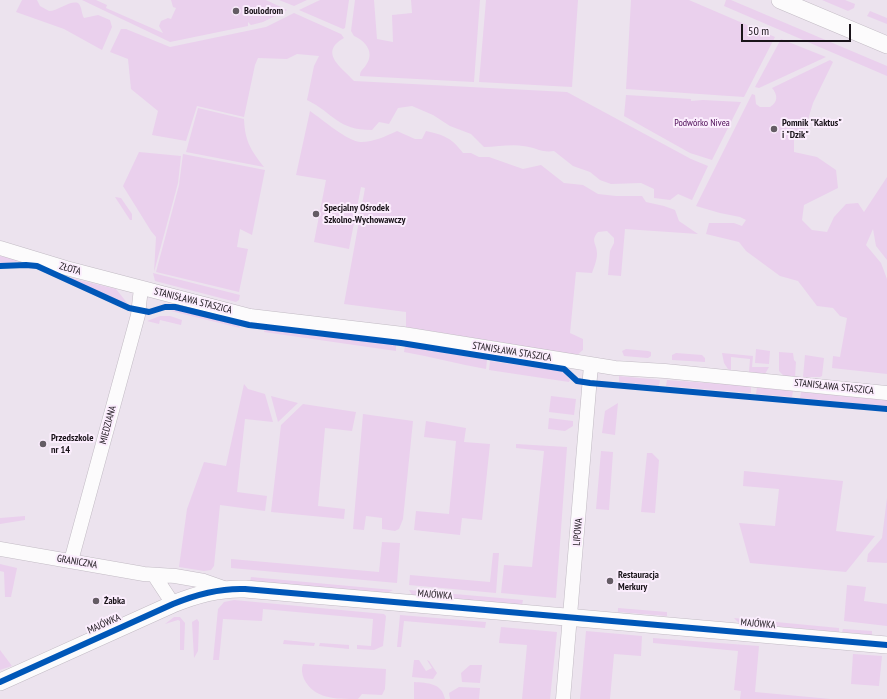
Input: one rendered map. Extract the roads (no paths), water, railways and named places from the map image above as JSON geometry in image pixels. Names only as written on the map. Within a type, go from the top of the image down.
[{"type":"street","points":[[780,0],[887,45]]},
{"type":"street","name":"ZŁOTA","points":[[0,248],[66,268],[142,288]]},
{"type":"street","name":"STANISŁAWA STASZICA","points":[[142,288],[250,316],[403,334],[592,365],[766,380],[887,393]]},
{"type":"street","name":"MIEDZIANA","points":[[70,561],[138,315],[142,288]]},
{"type":"street","name":"LIPOWA","points":[[563,699],[592,365]]},
{"type":"street","name":"GRANICZNA","points":[[0,549],[154,576],[175,576],[204,581],[224,588]]},
{"type":"street","points":[[154,576],[173,604]]},
{"type":"street","name":"MAJÓWKA","points":[[0,682],[173,604],[200,593],[224,588],[245,588],[887,645]]},
{"type":"place","name":"Boulodrom","points":[[236,11]]},
{"type":"place","name":"Pomnik \"Kaktus\" i \"Dzik\"","points":[[774,129]]},
{"type":"place","name":"Specjalny Ośrodek Szkolno-Wychowawczy","points":[[316,214]]},
{"type":"place","name":"Przedszkole nr 14","points":[[43,444]]},
{"type":"place","name":"Restauracja Merkury","points":[[610,581]]},
{"type":"place","name":"Żabka","points":[[96,601]]},
{"type":"park label","name":"Podwórko Nivea","points":[[702,123]]}]
